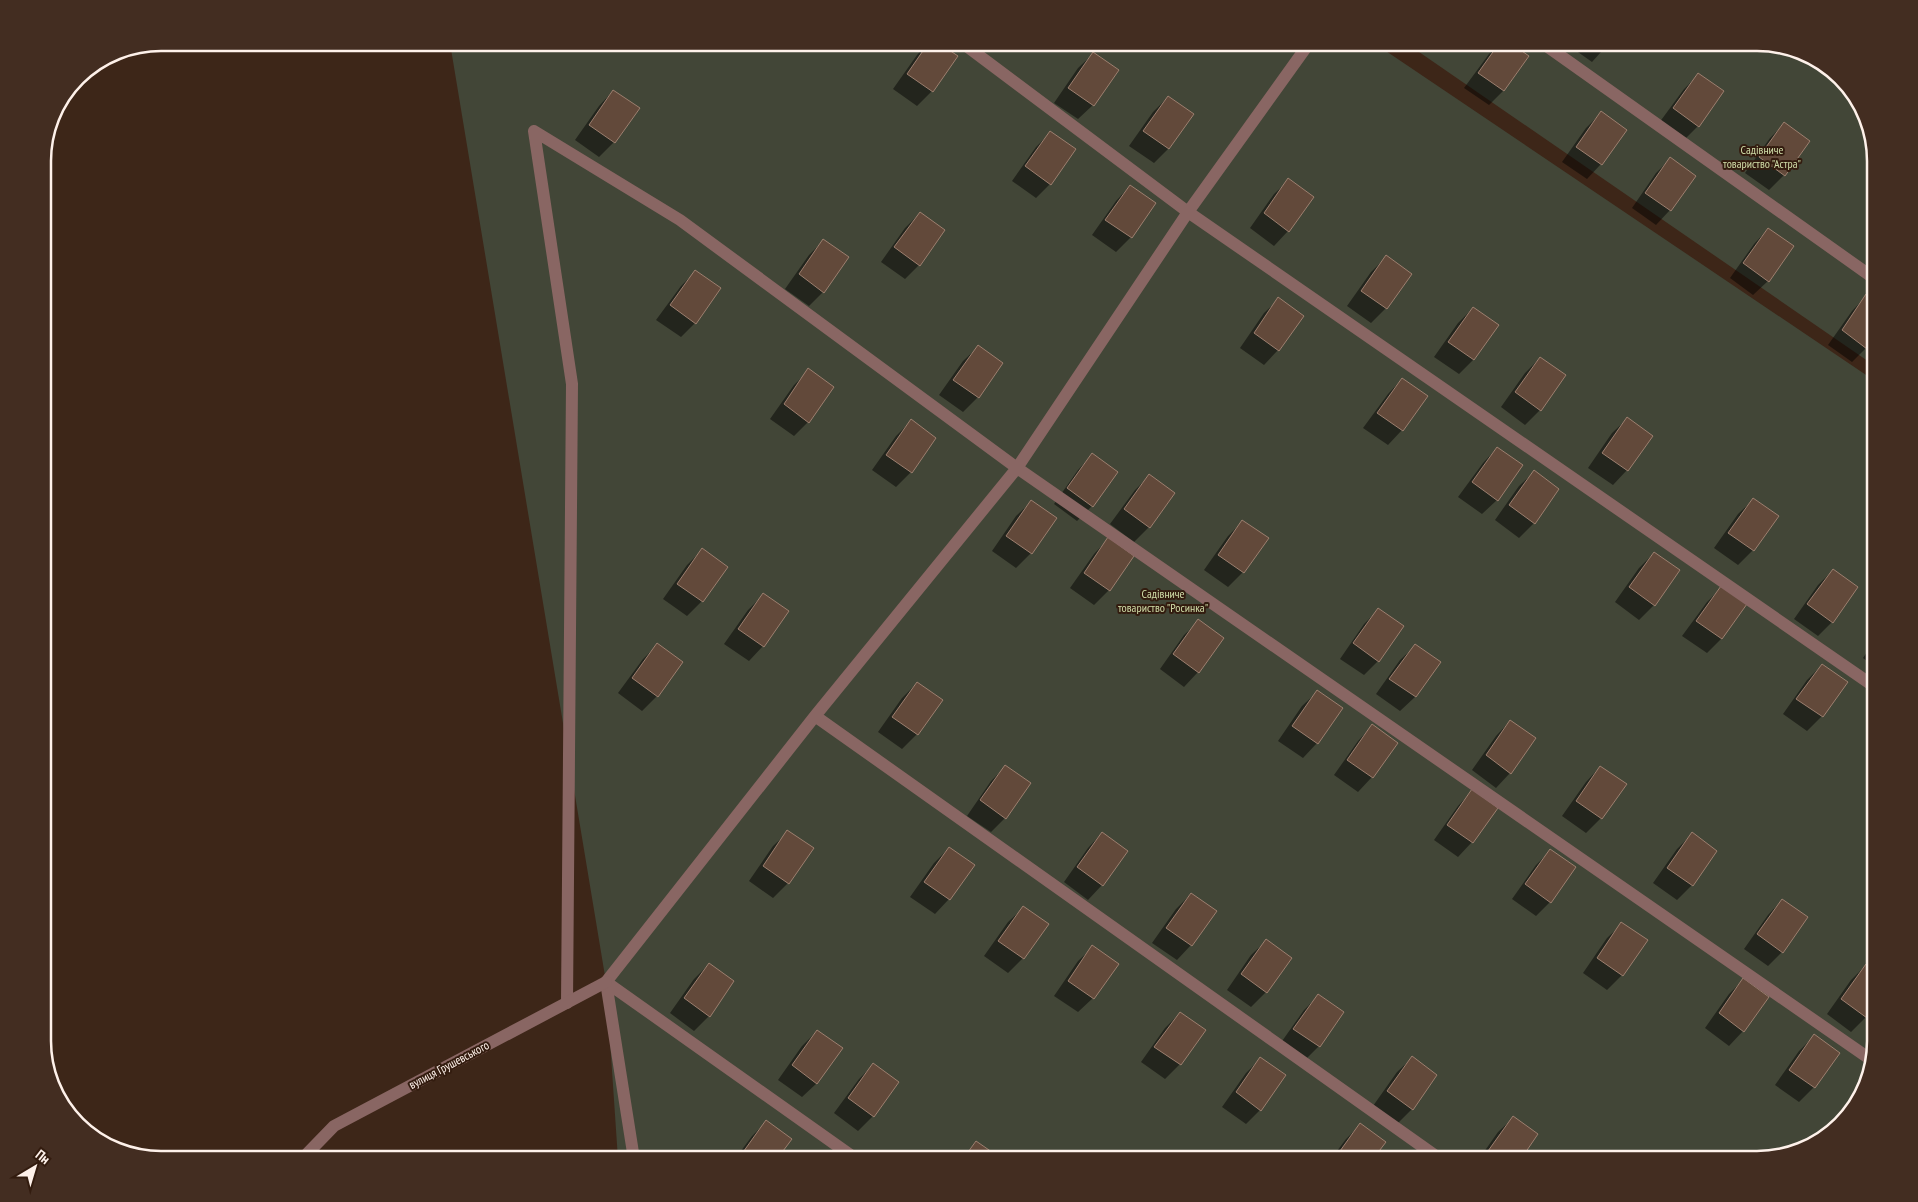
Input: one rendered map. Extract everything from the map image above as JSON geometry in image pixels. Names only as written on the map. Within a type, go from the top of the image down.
[{"type":"street","points":[[973,51],[1188,212],[1867,681]]},
{"type":"street","points":[[633,1151],[606,982],[815,716],[1017,468],[1188,212],[1304,51]]},
{"type":"street","points":[[1554,51],[1867,273]]},
{"type":"street","points":[[567,1003],[572,384],[534,131],[680,220],[1017,468],[1866,1056]]},
{"type":"street","points":[[815,716],[1427,1151]]},
{"type":"street","points":[[606,982],[843,1151]]},
{"type":"street","name":"вулиця Грушевського","points":[[310,1151],[334,1126],[606,982]]},
{"type":"green space","name":"Садівниче товариство \"Росинка\"","points":[[451,51],[1386,51],[1867,376],[1866,1055],[1858,1083],[1844,1108],[1835,1119],[1812,1136],[1785,1147],[1757,1151],[617,1151],[606,982]]},
{"type":"green space","name":"Садівниче товариство \"Астра\"","points":[[1418,51],[1757,51],[1785,55],[1812,66],[1824,74],[1835,83],[1852,106],[1865,140],[1867,154],[1867,360]]},
{"type":"building","points":[[923,51],[950,51],[958,56],[933,92],[907,74]]},
{"type":"building","points":[[1494,51],[1522,51],[1529,56],[1504,91],[1478,73]]},
{"type":"building","points":[[1093,52],[1119,70],[1094,106],[1068,88]]},
{"type":"building","points":[[1698,73],[1724,91],[1699,127],[1673,108]]},
{"type":"building","points":[[613,90],[640,108],[615,143],[589,125]]},
{"type":"building","points":[[1168,96],[1194,114],[1169,149],[1143,131]]},
{"type":"building","points":[[1601,111],[1627,130],[1602,165],[1576,147]]},
{"type":"building","points":[[1784,122],[1810,141],[1785,176],[1759,157]]},
{"type":"building","points":[[1050,131],[1076,149],[1051,185],[1025,166]]},
{"type":"building","points":[[1670,157],[1696,176],[1671,211],[1645,193]]},
{"type":"building","points":[[1288,178],[1314,197],[1289,232],[1264,213]]},
{"type":"building","points":[[1130,185],[1156,203],[1132,238],[1105,220]]},
{"type":"building","points":[[920,212],[945,230],[920,266],[894,247]]},
{"type":"building","points":[[1768,228],[1794,246],[1769,282],[1743,263]]},
{"type":"building","points":[[823,239],[849,257],[824,293],[799,274]]},
{"type":"building","points":[[1386,255],[1412,274],[1387,309],[1361,291]]},
{"type":"building","points":[[695,270],[721,288],[696,324],[670,305]]},
{"type":"building","points":[[1866,294],[1867,349],[1842,330]]},
{"type":"building","points":[[1278,297],[1304,316],[1279,351],[1254,333]]},
{"type":"building","points":[[1473,307],[1499,325],[1474,360],[1448,342]]},
{"type":"building","points":[[978,345],[1003,363],[979,398],[953,380]]},
{"type":"building","points":[[1540,357],[1566,375],[1541,411],[1515,392]]},
{"type":"building","points":[[808,368],[834,387],[809,423],[784,404]]},
{"type":"building","points":[[1402,378],[1428,396],[1403,431],[1377,413]]},
{"type":"building","points":[[1627,417],[1653,436],[1628,471],[1602,453]]},
{"type":"building","points":[[911,419],[936,438],[912,473],[886,455]]},
{"type":"building","points":[[1497,447],[1523,465],[1498,501],[1472,482]]},
{"type":"building","points":[[1092,453],[1118,472],[1093,507],[1067,488]]},
{"type":"building","points":[[1534,470],[1559,489],[1535,524],[1509,505]]},
{"type":"building","points":[[1149,474],[1175,493],[1150,528],[1124,509]]},
{"type":"building","points":[[1753,498],[1779,516],[1754,551],[1728,533]]},
{"type":"building","points":[[1031,500],[1057,518],[1032,554],[1006,536]]},
{"type":"building","points":[[1242,520],[1269,538],[1244,573],[1218,555]]},
{"type":"building","points":[[1108,537],[1134,556],[1110,591],[1084,573]]},
{"type":"building","points":[[702,548],[728,567],[703,602],[677,584]]},
{"type":"building","points":[[1654,552],[1680,570],[1655,606],[1629,587]]},
{"type":"building","points":[[1833,569],[1858,587],[1833,623],[1807,604]]},
{"type":"building","points":[[1721,586],[1747,604],[1722,639],[1696,621]]},
{"type":"building","points":[[763,593],[789,611],[764,647],[738,629]]},
{"type":"building","points":[[1378,608],[1404,626],[1379,662],[1353,643]]},
{"type":"building","points":[[1198,619],[1224,638],[1199,673],[1173,654]]},
{"type":"building","points":[[657,643],[683,662],[658,697],[632,678]]},
{"type":"building","points":[[1415,644],[1441,662],[1416,697],[1389,679]]},
{"type":"building","points":[[1822,664],[1848,682],[1823,717],[1796,699]]},
{"type":"building","points":[[917,682],[943,700],[918,735],[892,717]]},
{"type":"building","points":[[1317,690],[1343,708],[1318,744],[1292,726]]},
{"type":"building","points":[[1510,720],[1536,738],[1511,774],[1486,755]]},
{"type":"building","points":[[1372,724],[1398,743],[1373,778],[1347,760]]},
{"type":"building","points":[[1005,765],[1031,783],[1006,819],[980,800]]},
{"type":"building","points":[[1600,766],[1627,784],[1602,819],[1576,801]]},
{"type":"building","points":[[1472,789],[1498,808],[1473,843],[1447,825]]},
{"type":"building","points":[[787,830],[814,848],[789,884],[763,866]]},
{"type":"building","points":[[1102,832],[1128,851],[1103,886],[1077,867]]},
{"type":"building","points":[[1692,832],[1717,851],[1693,886],[1667,868]]},
{"type":"building","points":[[949,847],[975,865],[950,900],[924,882]]},
{"type":"building","points":[[1550,849],[1576,867],[1551,903],[1525,884]]},
{"type":"building","points":[[1191,893],[1217,911],[1192,946],[1166,928]]},
{"type":"building","points":[[1782,899],[1808,917],[1783,953],[1757,934]]},
{"type":"building","points":[[1023,906],[1049,924],[1024,959],[998,941]]},
{"type":"building","points":[[1621,922],[1648,940],[1623,976],[1597,958]]},
{"type":"building","points":[[1266,939],[1292,958],[1267,993],[1241,974]]},
{"type":"building","points":[[1092,945],[1119,964],[1094,999],[1068,981]]},
{"type":"building","points":[[709,963],[734,981],[710,1017],[684,998]]},
{"type":"building","points":[[1866,964],[1867,1018],[1841,999]]},
{"type":"building","points":[[1743,978],[1769,997],[1744,1032],[1719,1013]]},
{"type":"building","points":[[1318,994],[1344,1012],[1320,1047],[1293,1029]]},
{"type":"building","points":[[1180,1012],[1206,1030],[1181,1065],[1154,1047]]},
{"type":"building","points":[[817,1030],[843,1048],[817,1084],[792,1065]]},
{"type":"building","points":[[1814,1034],[1840,1053],[1815,1088],[1789,1070]]},
{"type":"building","points":[[1412,1056],[1437,1075],[1413,1110],[1387,1091]]},
{"type":"building","points":[[1260,1057],[1286,1075],[1261,1111],[1236,1092]]},
{"type":"building","points":[[873,1063],[899,1082],[874,1117],[848,1098]]},
{"type":"building","points":[[1513,1116],[1538,1134],[1526,1151],[1488,1151]]},
{"type":"building","points":[[766,1120],[792,1139],[783,1151],[744,1151]]},
{"type":"building","points":[[1360,1123],[1386,1142],[1379,1151],[1340,1151]]},
{"type":"building","points":[[976,1141],[990,1151],[969,1151]]}]
